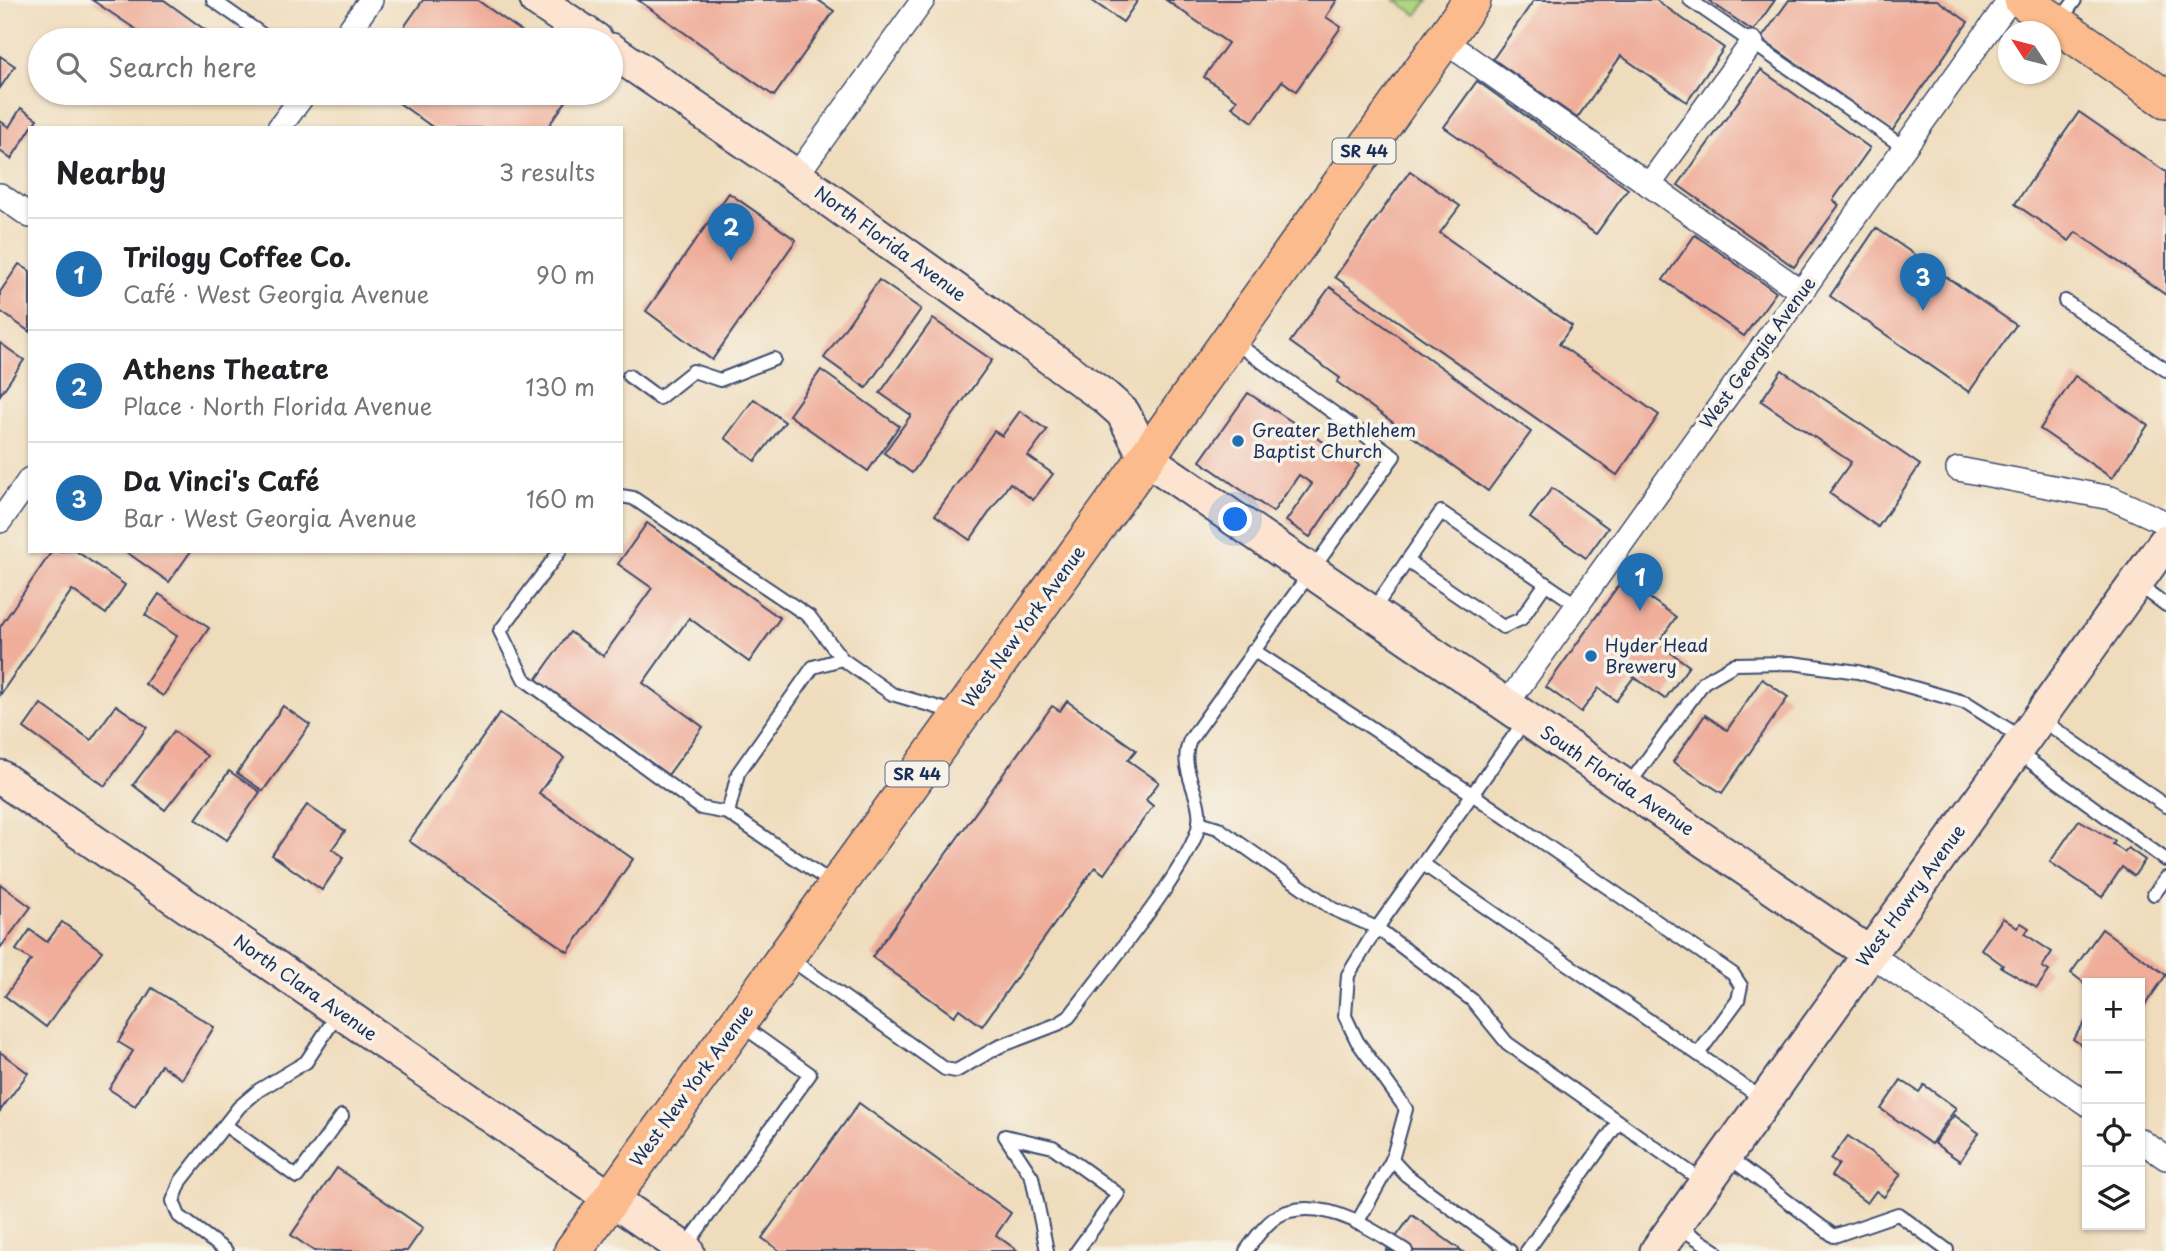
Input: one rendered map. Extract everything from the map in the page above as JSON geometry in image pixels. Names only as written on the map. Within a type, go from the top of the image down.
[{"type":"main road","name":"West New York Avenue","points":[[573,1251],[1146,458],[1472,0]]},
{"type":"main road","points":[[2023,0],[2067,12],[2166,99]]},
{"type":"street","points":[[351,28],[371,0]]},
{"type":"street","points":[[537,0],[578,28]]},
{"type":"street","points":[[796,176],[923,0]]},
{"type":"street","name":"West Georgia Avenue","points":[[1516,712],[1577,605],[2010,0]]},
{"type":"street","points":[[1443,40],[1802,292]]},
{"type":"street","points":[[1649,185],[1752,43]]},
{"type":"street","name":"North Florida Avenue","points":[[623,58],[796,176],[1105,397],[1123,414],[1146,458]]},
{"type":"street","points":[[280,126],[295,105]]},
{"type":"street","points":[[0,195],[28,215]]},
{"type":"street","name":"South Florida Avenue","points":[[1146,458],[2082,1101]]},
{"type":"street","points":[[1958,469],[2111,498],[2164,543]]},
{"type":"street","points":[[0,521],[28,482]]},
{"type":"street","name":"West Howry Avenue","points":[[1657,1251],[2164,543]]},
{"type":"street","name":"North Clara Avenue","points":[[0,777],[685,1250]]},
{"type":"street","points":[[2145,1143],[2166,1158]]},
{"type":"lane","points":[[213,0],[253,28]]},
{"type":"lane","points":[[1690,0],[1905,148]]},
{"type":"lane","points":[[2066,301],[2166,370]]},
{"type":"lane","points":[[786,956],[945,1069],[956,1070],[998,1047],[1058,1024],[1069,1017],[1180,865],[1199,822],[1185,760],[1186,749],[1309,571],[1394,456],[1230,339]]},
{"type":"lane","points":[[629,376],[659,398],[693,371],[720,380],[774,359]]},
{"type":"lane","points":[[623,496],[633,499],[810,617],[842,659],[892,694],[961,714]]},
{"type":"lane","points":[[1371,613],[1441,512],[1577,605]]},
{"type":"lane","points":[[558,553],[500,631],[524,679],[701,808],[728,813],[837,886]]},
{"type":"lane","points":[[1407,561],[1503,627],[1521,619],[1546,583]]},
{"type":"lane","points":[[2136,583],[2166,605]]},
{"type":"lane","points":[[1253,650],[1472,794],[1738,979],[1741,986],[1738,1000],[1698,1054]]},
{"type":"lane","points":[[728,813],[738,773],[813,667],[842,659]]},
{"type":"lane","points":[[1627,788],[1704,681],[1735,664],[1792,663],[1858,672],[1967,703],[2166,806]]},
{"type":"lane","points":[[1357,1223],[1392,1160],[1405,1109],[1357,1041],[1345,1016],[1348,975],[1472,794],[1516,712]]},
{"type":"lane","points":[[2026,735],[2166,860]]},
{"type":"lane","points":[[1199,822],[1218,828],[1333,909],[1377,929],[1472,1000],[1507,1044],[1705,1183]]},
{"type":"lane","points":[[1423,864],[1765,1101]]},
{"type":"lane","points":[[2154,894],[2166,878]]},
{"type":"lane","points":[[226,1251],[179,1216],[173,1201],[181,1181],[239,1107],[260,1090],[306,1062],[339,1011]]},
{"type":"lane","points":[[685,1250],[810,1074],[738,1023]]},
{"type":"lane","points":[[225,1125],[297,1177],[342,1116]]},
{"type":"lane","points":[[1527,1251],[1618,1123]]},
{"type":"lane","points":[[1047,1251],[1032,1177],[1005,1136],[1053,1147],[1118,1194],[1077,1251]]},
{"type":"lane","points":[[1726,1155],[1834,1236],[1898,1214],[1947,1250]]},
{"type":"lane","points":[[1392,1160],[1406,1175],[1510,1251]]},
{"type":"lane","points":[[1246,1251],[1270,1223],[1289,1211],[1322,1210],[1371,1227],[1406,1251]]},
{"type":"lane","points":[[1676,1224],[1716,1251]]},
{"type":"green space","points":[[1395,0],[1428,0],[1417,15]]},
{"type":"building","points":[[92,0],[164,0],[202,28],[134,28]]},
{"type":"building","points":[[423,0],[477,0],[517,28],[403,28]]},
{"type":"building","points":[[638,0],[818,0],[834,11],[774,96]]},
{"type":"building","points":[[1091,0],[1138,0],[1123,22]]},
{"type":"building","points":[[1166,0],[1337,0],[1326,17],[1341,27],[1296,91],[1282,81],[1253,122],[1232,107],[1237,100],[1204,77],[1228,43]]},
{"type":"building","points":[[1534,0],[1656,0],[1724,48],[1687,102],[1621,56],[1577,118],[1493,59]]},
{"type":"building","points":[[1708,0],[1775,0],[1753,31]]},
{"type":"building","points":[[1789,0],[1937,0],[1968,22],[1892,131],[1761,39]]},
{"type":"building","points":[[0,56],[15,66],[0,88]]},
{"type":"building","points":[[1761,70],[1870,148],[1833,200],[1839,205],[1794,267],[1678,185]]},
{"type":"building","points":[[1477,81],[1628,189],[1596,234],[1444,127]]},
{"type":"building","points":[[402,105],[563,105],[548,126],[431,126]]},
{"type":"building","points":[[21,108],[37,119],[32,126],[28,126],[28,133],[11,159],[0,151],[0,121],[9,127]]},
{"type":"building","points":[[2079,112],[2166,172],[2166,295],[2076,232],[2069,241],[2015,204]]},
{"type":"building","points":[[1410,171],[1460,206],[1440,233],[1572,326],[1559,344],[1659,415],[1617,475],[1335,277]]},
{"type":"building","points":[[729,193],[796,240],[712,360],[646,311]]},
{"type":"building","points":[[1876,228],[2016,325],[1969,392],[1830,296]]},
{"type":"building","points":[[1695,235],[1776,292],[1744,336],[1663,280]]},
{"type":"building","points":[[19,264],[28,270],[28,331],[0,311],[0,292]]},
{"type":"building","points":[[879,280],[921,309],[866,388],[824,358]]},
{"type":"building","points":[[1330,287],[1531,432],[1488,491],[1337,382],[1340,378],[1290,342]]},
{"type":"building","points":[[933,319],[992,360],[912,473],[884,453],[911,415],[880,393]]},
{"type":"building","points":[[0,343],[24,360],[0,395]]},
{"type":"building","points":[[821,370],[899,426],[868,471],[789,415]]},
{"type":"building","points":[[1782,370],[1920,465],[1878,527],[1829,493],[1851,462],[1761,401]]},
{"type":"building","points":[[2075,376],[2148,425],[2112,478],[2040,429]]},
{"type":"building","points":[[1248,393],[1359,465],[1310,537],[1286,521],[1312,484],[1299,475],[1273,512],[1200,461]]},
{"type":"building","points":[[754,399],[785,422],[755,461],[725,438]]},
{"type":"building","points":[[1020,411],[1047,430],[1028,456],[1053,474],[1033,500],[1010,483],[970,540],[935,515],[994,431],[1002,436]]},
{"type":"building","points":[[1552,488],[1608,528],[1586,558],[1530,518]]},
{"type":"building","points":[[647,523],[780,618],[749,662],[689,618],[643,683],[703,727],[668,775],[536,680],[570,632],[603,656],[652,588],[618,564]]},
{"type":"building","points":[[51,553],[79,553],[125,585],[106,614],[72,590],[0,695],[0,627]]},
{"type":"building","points":[[128,553],[190,553],[169,582]]},
{"type":"building","points":[[1623,579],[1676,617],[1658,643],[1689,666],[1665,699],[1634,677],[1616,701],[1599,688],[1581,712],[1546,687]]},
{"type":"building","points":[[159,594],[209,628],[163,696],[145,684],[177,636],[145,615]]},
{"type":"building","points":[[1762,679],[1788,697],[1722,793],[1673,762],[1705,715],[1727,730]]},
{"type":"building","points":[[1067,701],[1136,750],[1128,760],[1159,782],[1146,800],[1153,806],[1104,874],[1095,867],[982,1026],[959,1009],[954,1016],[872,957],[1052,706],[1060,711]]},
{"type":"building","points":[[41,704],[91,740],[116,705],[147,727],[105,786],[24,728]]},
{"type":"building","points":[[283,706],[310,725],[263,791],[237,773]]},
{"type":"building","points":[[500,713],[564,758],[539,793],[633,859],[568,952],[409,841]]},
{"type":"building","points":[[174,731],[207,756],[165,810],[133,785]]},
{"type":"building","points":[[229,771],[260,792],[227,840],[196,819]]},
{"type":"building","points":[[307,805],[345,831],[332,849],[344,857],[322,890],[272,855]]},
{"type":"building","points":[[2079,820],[2115,841],[2113,844],[2124,852],[2128,848],[2145,860],[2134,876],[2122,867],[2102,897],[2050,862]]},
{"type":"building","points":[[0,884],[31,907],[0,948]]},
{"type":"building","points":[[2003,918],[2017,928],[2021,923],[2029,928],[2025,934],[2052,952],[2042,967],[2049,971],[2037,988],[2001,967],[2003,965],[1981,949]]},
{"type":"building","points":[[62,922],[102,951],[46,1027],[5,996],[31,960],[16,950],[30,930],[47,942]]},
{"type":"building","points":[[2102,929],[2166,975],[2145,1005],[2145,978],[2082,978],[2082,981],[2071,973]]},
{"type":"building","points":[[152,988],[214,1027],[182,1079],[161,1065],[135,1106],[109,1089],[133,1051],[118,1042]]},
{"type":"building","points":[[2082,1026],[2082,1045],[2073,1039]]},
{"type":"building","points":[[0,1052],[28,1073],[0,1111]]},
{"type":"building","points":[[1901,1080],[1919,1092],[1924,1085],[1956,1108],[1931,1144],[1881,1109]]},
{"type":"building","points":[[859,1103],[1011,1213],[996,1235],[1018,1251],[780,1251],[762,1238]]},
{"type":"building","points":[[1954,1115],[1979,1133],[1960,1161],[1934,1143]]},
{"type":"building","points":[[1848,1136],[1901,1174],[1884,1197],[1876,1191],[1867,1203],[1831,1176],[1839,1164],[1831,1159]]},
{"type":"building","points":[[337,1168],[423,1228],[407,1251],[314,1251],[291,1235]]},
{"type":"building","points":[[1412,1215],[1462,1251],[1386,1251]]},
{"type":"place","name":"Athens Theatre","points":[[731,261]]},
{"type":"place","name":"Da Vinci's Café","points":[[1923,311]]},
{"type":"place","name":"Greater Bethlehem Baptist Church","points":[[1238,441]]},
{"type":"place","name":"Trilogy Coffee Co.","points":[[1640,611]]},
{"type":"place","name":"Hyder Head Brewery","points":[[1591,656]]}]
